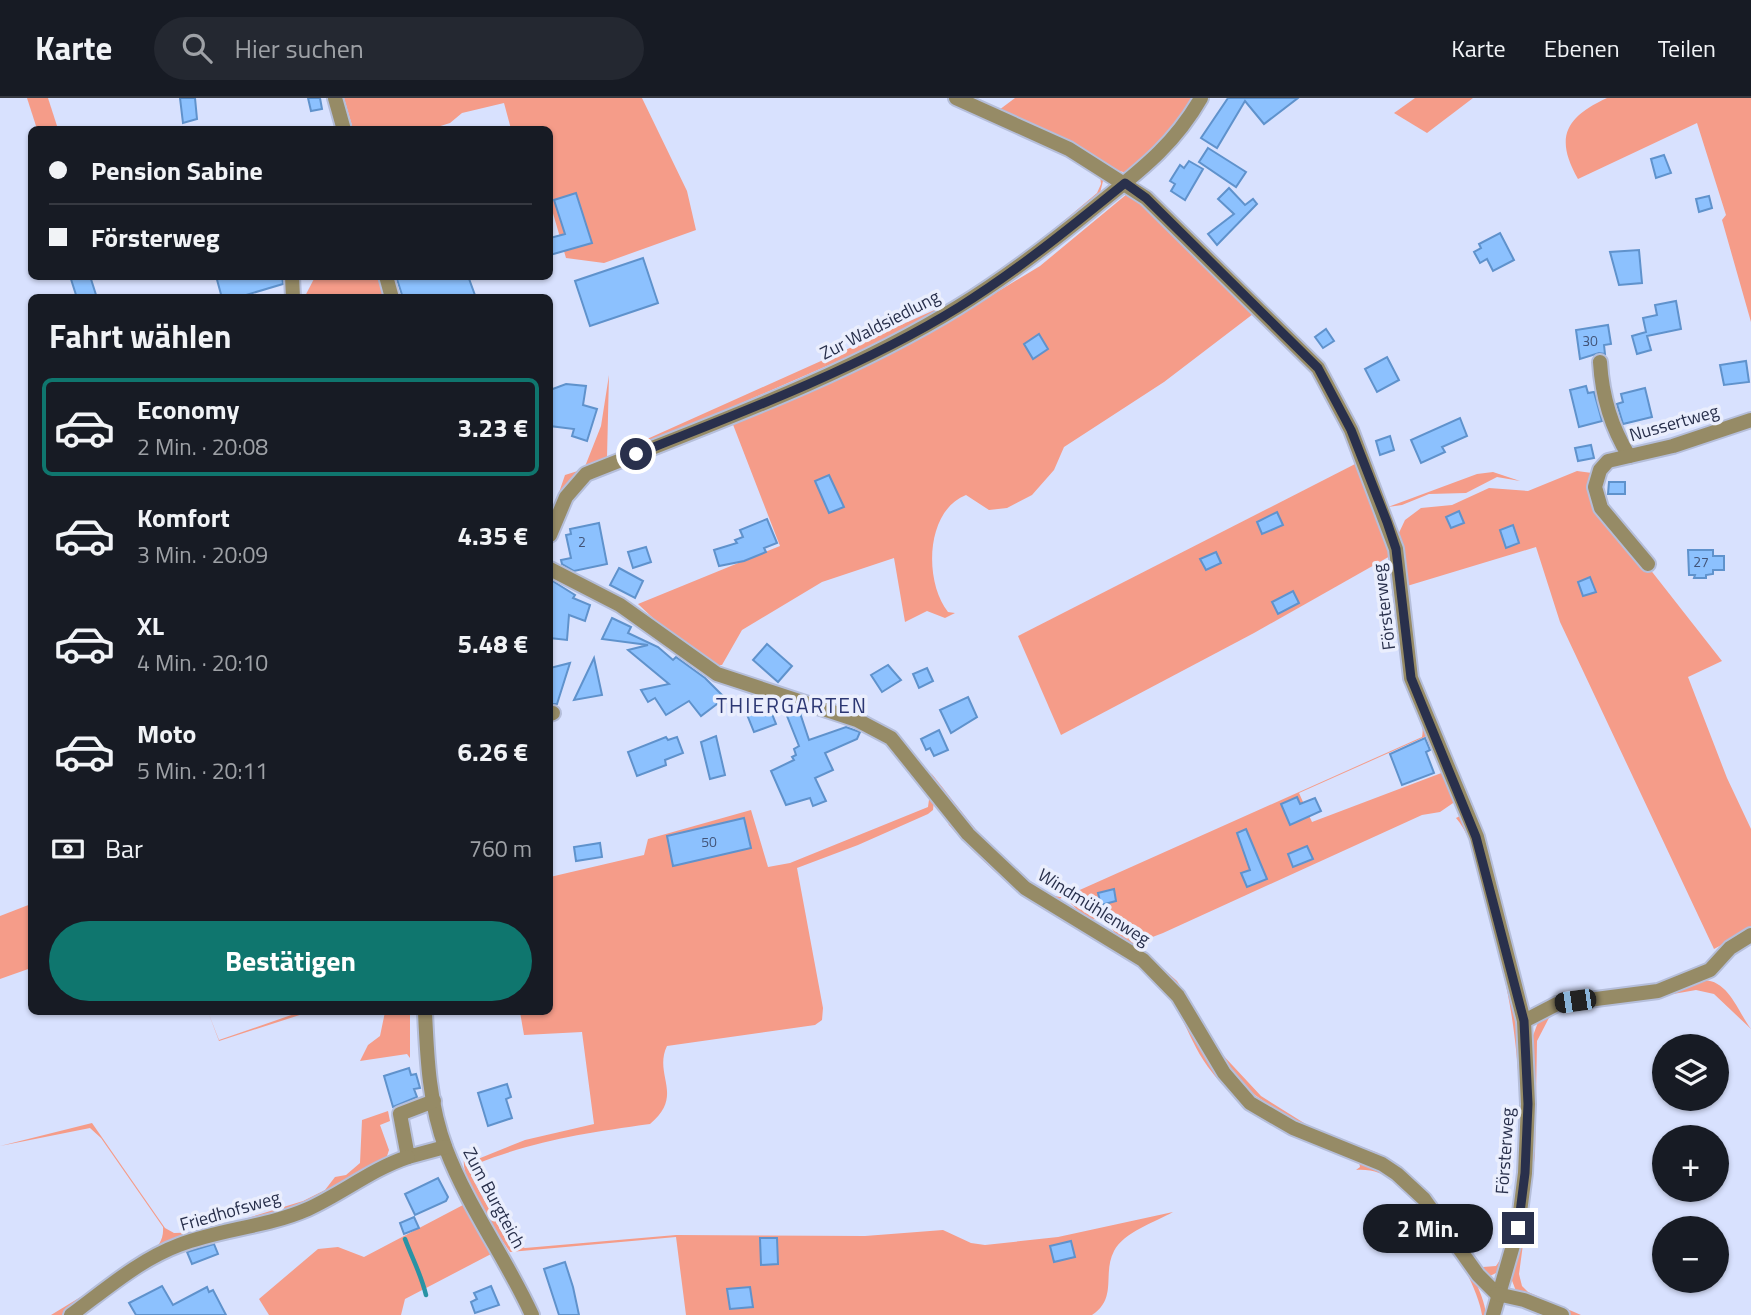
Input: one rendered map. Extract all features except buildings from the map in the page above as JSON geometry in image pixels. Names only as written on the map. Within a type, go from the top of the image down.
[{"type":"street","points":[[335,98],[343,126]]},
{"type":"street","name":"Försterweg","points":[[956,98],[1069,149],[1146,198],[1318,368],[1343,412],[1396,549],[1411,678],[1476,837],[1524,1021],[1528,1104],[1525,1173],[1518,1228],[1497,1293],[1493,1315]]},
{"type":"street","name":"Zur Waldsiedlung","points":[[553,528],[566,496],[586,474],[787,392],[897,340],[957,308],[1036,256],[1174,139],[1201,98]]},
{"type":"street","points":[[1600,362],[1601,382],[1614,431],[1629,456]]},
{"type":"street","name":"Nussertweg","points":[[1648,564],[1601,508],[1595,487],[1600,470],[1608,461],[1673,446],[1751,420]]},
{"type":"street","name":"Windmühlenweg","points":[[553,571],[620,606],[717,674],[847,717],[891,738],[968,834],[1025,888],[1143,960],[1178,996],[1224,1073],[1250,1103],[1293,1128],[1382,1164],[1397,1174],[1424,1199],[1478,1275],[1497,1293]]},
{"type":"street","points":[[1524,1021],[1557,1004],[1658,991],[1710,970],[1730,948],[1751,935]]},
{"type":"street","name":"Zum Burgteich","points":[[425,1015],[428,1070],[445,1147],[471,1202],[532,1315]]},
{"type":"street","points":[[408,1157],[400,1114],[434,1101]]},
{"type":"street","name":"Friedhofsweg","points":[[71,1315],[152,1256],[181,1244],[306,1210],[351,1187],[382,1166],[445,1147]]},
{"type":"street","points":[[1497,1293],[1562,1315]]},
{"type":"shaded area","points":[[27,98],[48,98],[57,126],[36,126]]},
{"type":"shaded area","points":[[344,98],[642,98],[687,191],[696,230],[604,263],[566,258],[553,213],[553,126],[510,126],[504,103],[462,113],[450,123],[440,126],[352,126]]},
{"type":"shaded area","points":[[1015,98],[1192,98],[1172,135],[1127,173],[1108,168],[1051,133],[999,110]]},
{"type":"shaded area","points":[[1415,98],[1473,98],[1427,133],[1394,113]]},
{"type":"shaded area","points":[[1607,98],[1751,98],[1751,322],[1722,220],[1726,215],[1697,123],[1578,179],[1567,151],[1568,130],[1582,113]]},
{"type":"shaded area","points":[[1100,175],[1104,177],[1100,193],[1034,250],[952,302],[1028,251],[1097,193],[1101,184]]},
{"type":"shaded area","points":[[1127,194],[1159,216],[1257,311],[1164,382],[1064,447],[1054,470],[1032,495],[1007,508],[989,510],[966,495],[952,503],[936,531],[932,566],[940,599],[948,612],[955,613],[945,618],[927,611],[905,622],[894,558],[822,582],[742,630],[722,665],[713,665],[671,635],[638,604],[780,546],[732,422],[951,320],[1040,266]]},
{"type":"shaded area","points":[[313,280],[380,280],[385,294],[306,294]]},
{"type":"shaded area","points":[[950,303],[875,345],[583,472],[570,481],[553,513],[565,475],[584,469],[601,426],[609,375],[607,457]]},
{"type":"shaded area","points":[[1359,462],[1392,555],[1254,633],[1061,735],[1018,636]]},
{"type":"shaded area","points":[[1577,471],[1592,473],[1591,494],[1722,661],[1688,677],[1727,778],[1751,829],[1751,929],[1714,949],[1560,622],[1536,547],[1407,586],[1397,537],[1405,520],[1421,508],[1452,505],[1489,488],[1528,491]]},
{"type":"shaded area","points":[[1493,472],[1520,481],[1497,477],[1466,493],[1429,494],[1402,505],[1388,507],[1477,474]]},
{"type":"shaded area","points":[[1400,613],[1411,680],[1400,641]]},
{"type":"shaded area","points":[[1415,693],[1429,735],[1299,793],[1312,822],[1444,772],[1456,801],[1440,812],[1422,815],[1142,941],[1142,950],[1177,981],[1220,1052],[1261,1096],[1312,1128],[1378,1153],[1405,1172],[1430,1194],[1473,1258],[1483,1267],[1496,1266],[1507,1244],[1515,1215],[1519,1182],[1521,1146],[1518,1075],[1510,1005],[1481,876],[1469,839],[1456,818],[1464,814],[1482,867],[1515,1000],[1524,1075],[1525,1142],[1522,1176],[1517,1210],[1510,1241],[1500,1271],[1488,1277],[1480,1271],[1436,1204],[1389,1163],[1296,1124],[1245,1088],[1227,1068],[1176,987],[1159,970],[1118,939],[1110,925],[1101,920],[1086,918],[1064,897],[1422,737],[1420,711]]},
{"type":"shaded area","points":[[931,773],[1010,867],[1047,894],[1064,897],[1054,901],[1046,898],[996,857],[952,809]]},
{"type":"shaded area","points":[[930,792],[934,800],[933,810],[928,814],[797,868],[823,1008],[822,1020],[815,1025],[667,1046],[663,1066],[667,1094],[665,1104],[650,1124],[583,1134],[520,1149],[476,1164],[471,1176],[507,1242],[525,1248],[676,1235],[865,1236],[943,1230],[971,1243],[985,1245],[1058,1237],[1173,1212],[1140,1228],[1119,1244],[1111,1260],[1107,1293],[1100,1308],[1092,1315],[686,1315],[676,1237],[510,1252],[472,1190],[464,1164],[465,1155],[468,1163],[525,1140],[594,1124],[582,1032],[524,1035],[521,1015],[553,1015],[553,876],[644,855],[648,839],[751,810],[768,867],[790,863],[928,807]]},
{"type":"shaded area","points":[[948,824],[958,829],[978,851],[1139,964],[1172,996],[1228,1083],[1392,1177],[1423,1208],[1393,1180],[1376,1172],[1356,1170],[1360,1167],[1359,1162],[1276,1125],[1239,1100],[1208,1067],[1176,1008],[1148,974],[1030,900],[987,864]]},
{"type":"shaded area","points":[[28,905],[28,969],[0,979],[0,916]]},
{"type":"shaded area","points":[[1704,980],[1713,982],[1726,991],[1751,1029],[1714,994],[1696,990],[1639,1000],[1579,1004],[1551,1014],[1537,1041],[1535,1155],[1519,1274],[1522,1286],[1528,1292],[1581,1315],[1570,1315],[1516,1291],[1511,1278],[1523,1232],[1530,1184],[1531,1041],[1540,1017],[1581,1001],[1642,996]]},
{"type":"shaded area","points":[[209,1015],[219,1040],[291,1015],[300,1015],[219,1041]]},
{"type":"shaded area","points":[[384,1015],[410,1015],[410,1058],[407,1054],[360,1061],[368,1045],[380,1036]]},
{"type":"shaded area","points":[[388,1111],[390,1121],[380,1125],[389,1150],[387,1156],[370,1170],[300,1206],[203,1233],[66,1315],[51,1315],[148,1256],[160,1243],[163,1227],[101,1138],[90,1128],[0,1146],[92,1123],[165,1228],[174,1233],[202,1232],[303,1201],[325,1190],[335,1177],[346,1175],[360,1163],[362,1120]]},
{"type":"shaded area","points":[[463,1205],[493,1253],[405,1299],[401,1315],[269,1315],[259,1299],[318,1249],[338,1247],[364,1257]]},
{"type":"shaded area","points":[[1434,1227],[1450,1242],[1467,1266],[1480,1293],[1486,1315],[1482,1315],[1476,1295],[1458,1258],[1442,1240],[1429,1235],[1400,1237],[1428,1231]]},
{"type":"waterway","points":[[405,1239],[426,1295]]},
{"type":"district","name":"THIERGARTEN","points":[[792,706]]},
{"type":"route","points":[[636,454],[787,392],[897,340],[957,308],[1036,256],[1125,183],[1146,198],[1318,368],[1339,403],[1387,522],[1396,549],[1411,678],[1476,837],[1524,1021],[1528,1104],[1525,1173],[1518,1228]]}]
